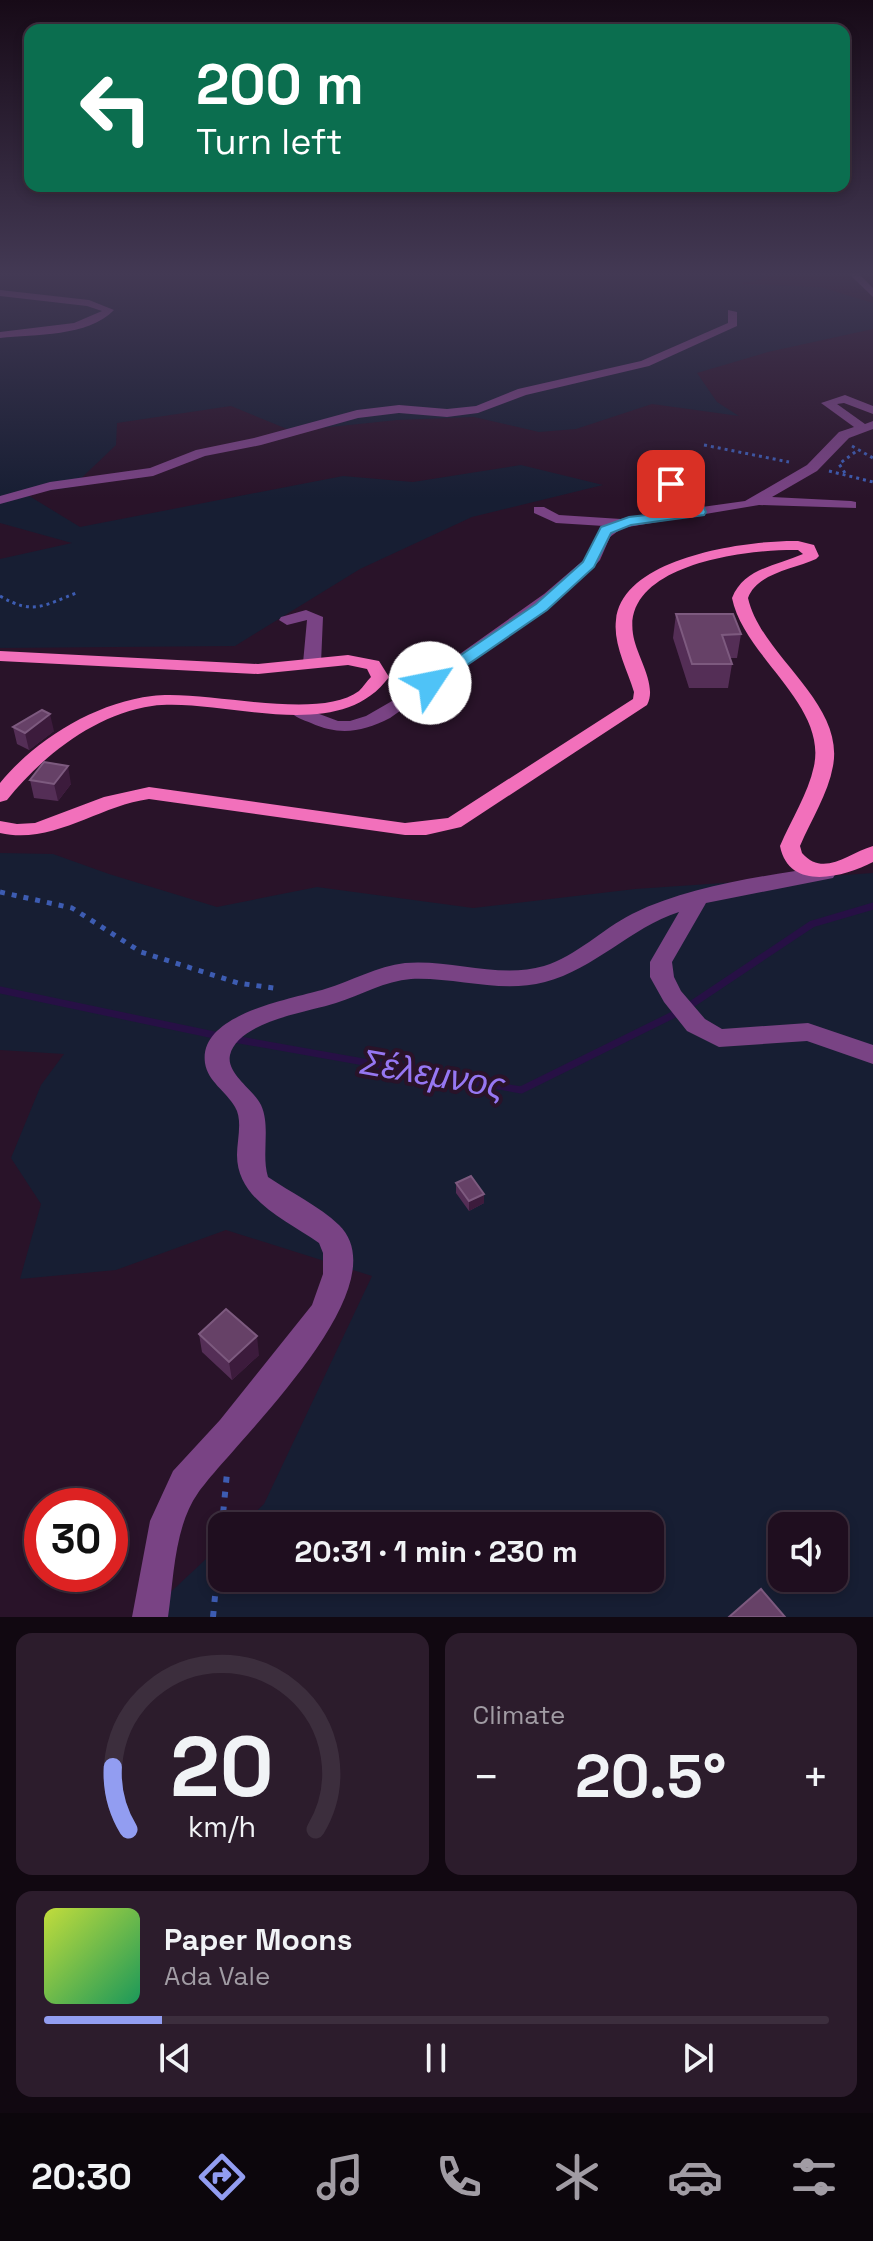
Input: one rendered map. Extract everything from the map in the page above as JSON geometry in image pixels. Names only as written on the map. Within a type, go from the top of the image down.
[{"type":"main road","points":[[0,827],[15,832],[35,830],[120,796],[149,793],[405,829],[426,829],[454,823],[641,701],[643,692],[626,637],[625,613],[632,602],[660,576],[697,558],[793,544],[809,548],[811,556],[756,578],[743,587],[740,594],[745,616],[760,643],[806,701],[822,739],[824,762],[790,846],[795,860],[825,873],[873,853]]},
{"type":"main road","points":[[0,656],[258,669],[348,660],[368,662],[379,671],[380,677],[371,690],[343,704],[298,711],[186,700],[139,703],[112,713],[52,745],[10,781],[0,796]]},
{"type":"street","points":[[0,500],[50,486],[153,472],[187,457],[357,414],[399,409],[447,413],[478,409],[522,392],[656,360],[683,347]]},
{"type":"street","points":[[539,510],[556,519],[621,523],[697,510],[744,507],[812,468],[839,439],[862,423],[873,410],[845,399],[827,403],[862,423]]},
{"type":"street","points":[[758,501],[851,505]]},
{"type":"street","points":[[298,711],[337,726],[352,727],[407,699],[542,607],[589,564],[606,530],[621,523]]},
{"type":"street","points":[[287,620],[306,615],[315,617],[312,663]]},
{"type":"street","points":[[150,1617],[167,1521],[174,1502],[185,1483],[231,1431],[323,1315],[332,1296],[340,1256],[337,1243],[329,1234],[258,1185],[251,1173],[251,1113],[245,1100],[224,1078],[217,1063],[218,1052],[234,1029],[266,1013],[330,997],[383,976],[414,970],[521,980],[546,974],[564,968],[638,920],[697,900],[825,873]]},
{"type":"street","points":[[697,900],[661,962],[662,977],[667,987],[696,1025],[719,1038],[808,1032],[873,1055]]},
{"type":"path","points":[[704,445],[845,473],[873,482]]},
{"type":"path","points":[[845,473],[839,464],[858,450]]},
{"type":"path","points":[[0,596],[21,608],[39,607],[79,592]]},
{"type":"path","points":[[0,892],[72,908],[141,952],[238,983],[284,990]]},
{"type":"path","points":[[213,1617],[231,1431]]},
{"type":"shaded area","points":[[0,347],[789,347],[697,373],[717,402],[739,416],[652,404],[576,429],[539,432],[474,417],[397,420],[292,431],[231,406],[117,423],[116,445],[72,487],[26,494],[80,527],[343,476],[413,482],[521,465],[603,485],[472,517],[360,569],[235,646],[0,648],[0,559],[72,543],[0,523]]},
{"type":"shaded area","points":[[0,853],[53,854],[217,907],[317,887],[473,908],[635,889],[873,873],[873,1617],[144,1617],[208,1557],[208,1592],[664,1592],[664,1512],[256,1512],[264,1504],[372,1276],[226,1230],[116,1270],[20,1279],[41,1204],[11,1158],[41,1085],[64,1054],[0,1050]]},
{"type":"building","points":[[676,614],[733,614],[741,634],[722,635],[732,664],[692,664]]},
{"type":"building","points":[[42,710],[50,714],[25,733],[13,727]]},
{"type":"building","points":[[44,762],[68,766],[54,784],[30,780]]},
{"type":"building","points":[[471,1176],[484,1194],[469,1201],[456,1183]]},
{"type":"building","points":[[226,1309],[257,1336],[229,1362],[199,1334]]},
{"type":"building","points":[[761,1589],[785,1617],[729,1617]]},
{"type":"waterway","name":"Σέλεμνος","points":[[234,1039],[521,1090],[683,1010],[812,924],[873,906]]},
{"type":"waterway","name":"Σέλεμνος","points":[[0,990],[219,1036]]},
{"type":"route","points":[[430,683],[542,607],[589,564],[606,530],[629,521],[700,512],[691,493],[671,484]]}]
